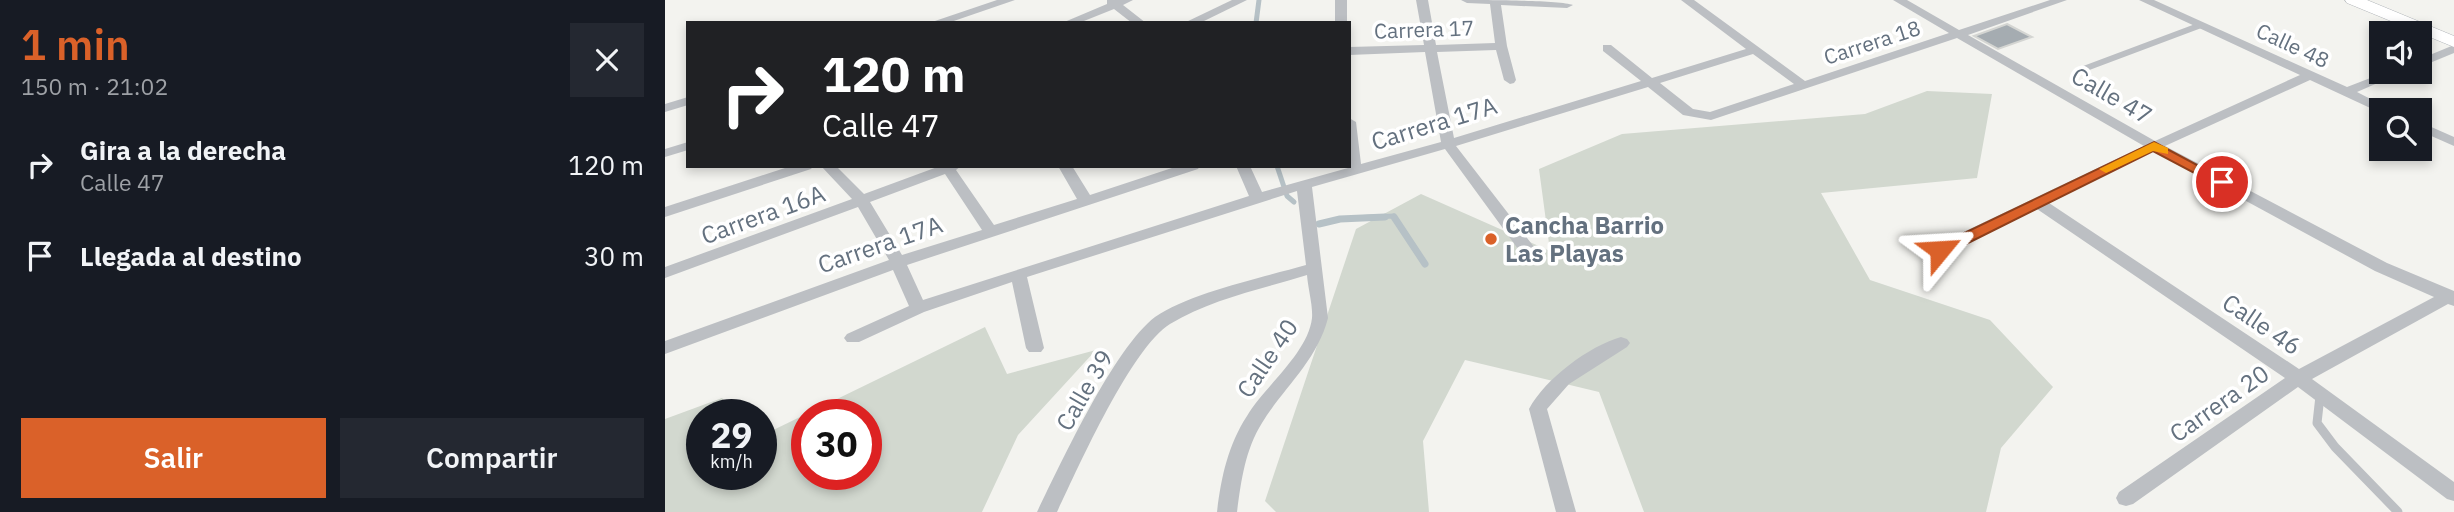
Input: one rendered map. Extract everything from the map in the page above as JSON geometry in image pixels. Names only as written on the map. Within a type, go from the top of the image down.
[{"type":"street","points":[[941,21],[1009,0]]},
{"type":"street","points":[[1194,21],[1241,0]]},
{"type":"street","points":[[1341,0],[1341,21]]},
{"type":"street","points":[[1422,0],[1448,144],[1535,260]]},
{"type":"street","points":[[1467,0],[1567,5]]},
{"type":"street","points":[[1686,0],[1752,51],[1804,86]]},
{"type":"street","name":"Calle 47","points":[[1899,0],[2154,146],[2381,267],[2451,298]]},
{"type":"street","name":"Carrera 18","points":[[1650,83],[1695,116],[1711,116],[2061,0]]},
{"type":"street","name":"Calle 48","points":[[2145,0],[2369,102]]},
{"type":"street","points":[[2164,0],[2180,14]]},
{"type":"street","points":[[2353,0],[2454,42]]},
{"type":"street","points":[[1073,21],[1117,2],[1138,21]]},
{"type":"street","points":[[1495,3],[1501,46],[1510,80]]},
{"type":"street","name":"Carrera 17","points":[[1351,51],[1501,46]]},
{"type":"street","points":[[1607,48],[1650,83]]},
{"type":"street","points":[[2432,58],[2454,50]]},
{"type":"street","name":"Carrera 17A","points":[[853,338],[903,317],[918,307],[1018,274],[1276,192],[1448,144],[1752,51]]},
{"type":"street","points":[[1940,250],[2154,146],[2309,76]]},
{"type":"street","points":[[2346,92],[2369,83]]},
{"type":"street","points":[[665,108],[686,101]]},
{"type":"street","points":[[2432,132],[2454,142]]},
{"type":"street","points":[[1351,138],[1355,171]]},
{"type":"street","points":[[665,153],[686,147]]},
{"type":"street","points":[[665,212],[800,168]]},
{"type":"street","points":[[830,168],[863,202],[898,262],[918,307]]},
{"type":"street","name":"Carrera 16A","points":[[665,273],[863,202],[948,168]]},
{"type":"street","points":[[952,168],[991,232]]},
{"type":"street","points":[[1066,168],[1086,201]]},
{"type":"street","name":"Carrera 17A","points":[[665,348],[898,262],[1086,201],[1159,171],[1179,168]]},
{"type":"street","points":[[1244,168],[1257,198]]},
{"type":"street","name":"Calle 40","points":[[1227,512],[1233,466],[1254,419],[1316,337],[1320,318],[1299,186]]},
{"type":"street","name":"Calle 46","points":[[2037,202],[2298,378],[2454,493]]},
{"type":"street","name":"Calle 39","points":[[1047,512],[1073,460],[1142,340],[1160,322],[1183,310],[1313,268]]},
{"type":"street","points":[[1018,274],[1035,348]]},
{"type":"street","name":"Carrera 20","points":[[2126,498],[2298,378],[2451,298]]},
{"type":"street","points":[[1566,512],[1538,409],[1545,394],[1554,384],[1621,344]]},
{"type":"lane","points":[[2081,70],[2201,24]]},
{"type":"lane","points":[[2321,396],[2317,423],[2328,440],[2381,491],[2398,512]]},
{"type":"shaded area","points":[[1927,91],[1992,94],[1977,178],[1821,193],[1870,280],[1990,320],[2053,387],[2001,448],[1986,512],[1644,512],[1599,392],[1465,360],[1423,441],[1429,512],[1276,512],[1265,501],[1356,229],[1421,194],[1550,251],[1539,169],[1622,134],[1865,114]]},
{"type":"shaded area","points":[[985,327],[1007,374],[1096,350],[1018,435],[982,512],[665,512],[665,419],[686,411],[686,490],[777,490],[777,428],[791,421],[791,490],[882,490],[882,399],[837,399]]},
{"type":"building","points":[[2007,24],[2032,37],[1998,49],[1974,36]]},
{"type":"waterway","points":[[1256,21],[1259,0]]},
{"type":"waterway","points":[[1278,168],[1287,196],[1294,202]]},
{"type":"waterway","points":[[1319,224],[1340,219],[1385,217]]},
{"type":"waterway","points":[[1394,217],[1425,264]]},
{"type":"waterway","points":[[1353,218],[1395,218]]},
{"type":"slow traffic","points":[[2106,169],[2154,146],[2163,151]]},
{"type":"place","name":"Cancha Barrio Las Playas","points":[[1491,239]]},
{"type":"route","points":[[1940,250],[2154,146],[2222,182]]}]
